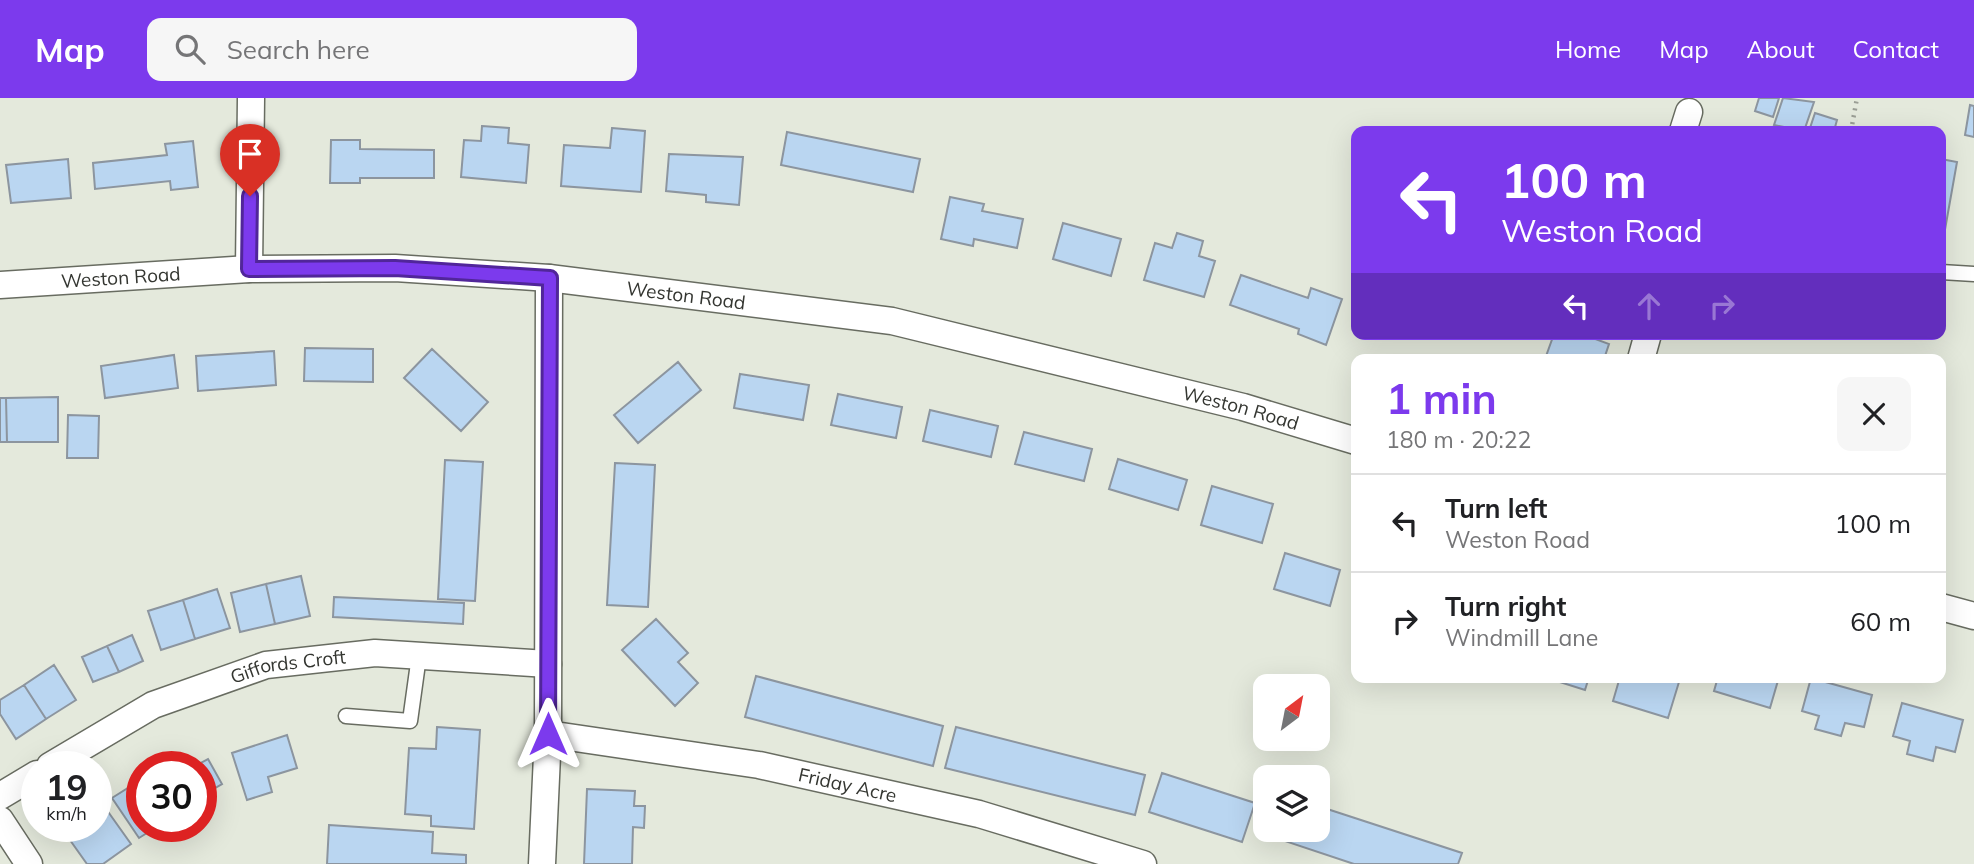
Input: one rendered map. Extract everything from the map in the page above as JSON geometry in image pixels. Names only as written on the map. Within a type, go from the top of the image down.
[{"type":"street","points":[[249,269],[251,98]]},
{"type":"street","name":"Weston Road","points":[[0,285],[249,269],[395,268],[550,278],[892,321],[1243,407],[1351,439]]},
{"type":"street","points":[[542,864],[548,734],[550,278]]},
{"type":"street","points":[[1946,608],[1974,616]]},
{"type":"street","name":"Giffords Croft","points":[[75,751],[153,705],[266,664],[375,653],[548,664]]},
{"type":"street","name":"Friday Acre","points":[[548,734],[759,765],[979,814],[1143,864]]},
{"type":"street","points":[[0,796],[21,784]]},
{"type":"street","points":[[0,820],[29,864]]},
{"type":"lane","points":[[1946,272],[1974,274]]},
{"type":"lane","points":[[346,716],[410,721],[419,656]]},
{"type":"path","points":[[1852,126],[1857,98]]},
{"type":"building","points":[[1759,98],[1779,98],[1773,117],[1755,111]]},
{"type":"building","points":[[1783,98],[1814,102],[1806,126],[1774,125]]},
{"type":"building","points":[[1970,105],[1974,106],[1974,137],[1965,135]]},
{"type":"building","points":[[1815,113],[1837,120],[1835,126],[1811,126]]},
{"type":"building","points":[[482,126],[509,128],[508,143],[529,145],[526,183],[461,177],[464,140],[481,141]]},
{"type":"building","points":[[612,128],[645,131],[641,192],[561,186],[564,145],[610,148]]},
{"type":"building","points":[[787,132],[920,159],[913,192],[781,165]]},
{"type":"building","points":[[331,140],[360,140],[360,149],[434,150],[434,178],[360,178],[360,183],[330,183]]},
{"type":"building","points":[[193,141],[198,187],[171,190],[170,181],[95,189],[93,163],[167,155],[165,144]]},
{"type":"building","points":[[669,154],[743,157],[739,205],[706,202],[706,195],[666,191]]},
{"type":"building","points":[[68,159],[71,198],[11,203],[6,165]]},
{"type":"building","points":[[1946,160],[1957,162],[1946,224]]},
{"type":"building","points":[[950,197],[984,204],[982,211],[1023,219],[1017,248],[974,239],[973,246],[941,239]]},
{"type":"building","points":[[1063,223],[1121,239],[1111,276],[1053,259]]},
{"type":"building","points":[[1177,233],[1203,241],[1199,256],[1215,261],[1204,297],[1144,280],[1155,243],[1172,248]]},
{"type":"building","points":[[1241,275],[1308,298],[1311,288],[1342,299],[1326,345],[1298,334],[1299,329],[1230,305]]},
{"type":"building","points":[[1552,340],[1598,340],[1609,344],[1606,354],[1547,354]]},
{"type":"building","points":[[305,348],[373,349],[373,382],[304,381]]},
{"type":"building","points":[[432,349],[488,402],[461,431],[404,378]]},
{"type":"building","points":[[274,351],[276,385],[198,391],[196,356]]},
{"type":"building","points":[[174,355],[178,388],[105,398],[101,366]]},
{"type":"building","points":[[678,362],[701,390],[638,443],[614,415]]},
{"type":"building","points":[[740,374],[809,385],[803,420],[734,408]]},
{"type":"building","points":[[838,394],[902,407],[896,438],[831,425]]},
{"type":"building","points":[[58,397],[58,442],[7,442],[6,398]]},
{"type":"building","points":[[0,398],[6,398],[7,442],[0,442]]},
{"type":"building","points":[[930,410],[998,426],[991,457],[923,441]]},
{"type":"building","points":[[68,415],[99,416],[98,458],[67,458]]},
{"type":"building","points":[[1024,432],[1092,449],[1084,481],[1015,464]]},
{"type":"building","points":[[1118,459],[1187,480],[1178,510],[1109,489]]},
{"type":"building","points":[[445,460],[483,462],[475,601],[438,599]]},
{"type":"building","points":[[615,463],[655,465],[648,607],[607,605]]},
{"type":"building","points":[[1212,486],[1273,504],[1262,543],[1201,525]]},
{"type":"building","points":[[1285,553],[1340,570],[1330,606],[1274,589]]},
{"type":"building","points":[[301,576],[310,616],[275,624],[266,584]]},
{"type":"building","points":[[266,584],[275,624],[240,632],[231,593]]},
{"type":"building","points":[[217,589],[230,628],[195,639],[183,600]]},
{"type":"building","points":[[334,597],[464,603],[463,624],[333,617]]},
{"type":"building","points":[[183,600],[195,639],[161,650],[148,611]]},
{"type":"building","points":[[656,619],[688,653],[678,662],[698,683],[675,706],[622,650]]},
{"type":"building","points":[[132,635],[143,661],[119,672],[107,646]]},
{"type":"building","points":[[107,646],[119,672],[93,682],[82,657]]},
{"type":"building","points":[[54,665],[76,700],[46,719],[24,685]]},
{"type":"building","points":[[756,676],[943,726],[933,766],[745,717]]},
{"type":"building","points":[[1563,683],[1587,683],[1585,690]]},
{"type":"building","points":[[1618,683],[1679,683],[1668,718],[1613,701]]},
{"type":"building","points":[[1716,683],[1777,683],[1770,708],[1714,691]]},
{"type":"building","points":[[1810,683],[1829,683],[1872,695],[1864,727],[1845,723],[1841,736],[1815,729],[1819,716],[1802,711]]},
{"type":"building","points":[[24,685],[46,719],[16,739],[0,714],[0,700]]},
{"type":"building","points":[[1902,703],[1963,720],[1955,752],[1936,747],[1933,761],[1907,754],[1910,741],[1893,736]]},
{"type":"building","points":[[437,727],[480,730],[474,829],[431,826],[431,816],[405,814],[409,748],[436,749]]},
{"type":"building","points":[[956,727],[1145,775],[1135,815],[945,768]]},
{"type":"building","points":[[287,735],[297,768],[268,777],[272,792],[247,800],[232,753]]},
{"type":"building","points":[[1162,773],[1253,802],[1242,842],[1149,812]]},
{"type":"building","points":[[126,789],[126,819],[112,798]]},
{"type":"building","points":[[587,789],[635,791],[634,806],[645,806],[644,828],[633,827],[632,864],[584,864]]},
{"type":"building","points":[[1330,810],[1462,853],[1458,864],[1354,864],[1288,842],[1330,842]]},
{"type":"building","points":[[112,817],[126,837],[126,842],[131,844],[103,864],[87,864],[71,842],[112,842]]},
{"type":"building","points":[[329,825],[433,832],[432,853],[466,855],[466,864],[327,864]]},
{"type":"route","points":[[250,196],[249,269],[395,268],[550,278],[548,734]]}]
